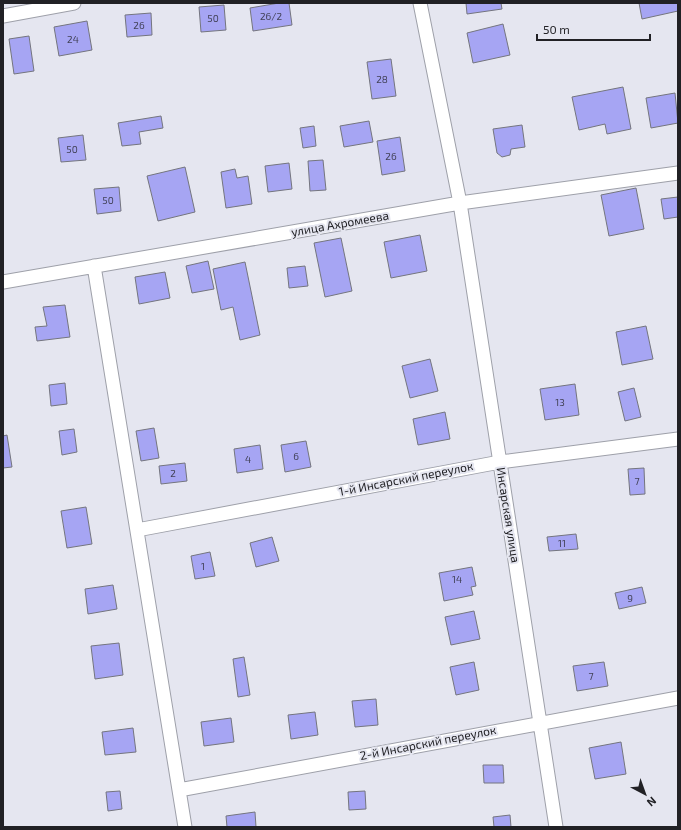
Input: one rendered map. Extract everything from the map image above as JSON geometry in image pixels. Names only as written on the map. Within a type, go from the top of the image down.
[{"type":"street","points":[[3,16],[74,3]]},
{"type":"street","name":"Инсарская улица","points":[[420,3],[460,203],[556,827]]},
{"type":"street","name":"улица Ахромеева","points":[[3,282],[460,203],[678,173]]},
{"type":"street","points":[[94,266],[185,827]]},
{"type":"street","name":"1-й Инсарский переулок","points":[[137,530],[500,462],[678,439]]},
{"type":"street","name":"2-й Инсарский переулок","points":[[179,790],[540,722],[678,698]]},
{"type":"building","points":[[279,3],[289,3],[292,25],[253,31],[250,8]]},
{"type":"building","points":[[466,3],[501,3],[502,9],[467,14]]},
{"type":"building","points":[[639,3],[678,3],[678,11],[642,19]]},
{"type":"building","points":[[224,5],[226,30],[201,32],[199,7]]},
{"type":"building","points":[[151,13],[152,35],[127,37],[125,15]]},
{"type":"building","points":[[87,21],[92,50],[59,56],[54,27]]},
{"type":"building","points":[[503,24],[510,55],[473,63],[467,33]]},
{"type":"building","points":[[29,36],[34,71],[14,74],[9,39]]},
{"type":"building","points":[[391,59],[396,96],[372,99],[367,62]]},
{"type":"building","points":[[623,87],[631,129],[607,134],[605,124],[579,130],[572,97]]},
{"type":"building","points":[[675,93],[678,123],[651,128],[646,98]]},
{"type":"building","points":[[161,116],[163,128],[139,132],[141,144],[122,146],[118,123]]},
{"type":"building","points":[[369,121],[373,142],[344,147],[340,126]]},
{"type":"building","points":[[522,125],[525,147],[511,149],[510,155],[502,157],[497,153],[493,129]]},
{"type":"building","points":[[314,126],[316,146],[303,148],[300,128]]},
{"type":"building","points":[[83,135],[86,160],[61,162],[58,138]]},
{"type":"building","points":[[400,137],[405,171],[382,175],[377,141]]},
{"type":"building","points":[[323,160],[326,190],[310,191],[308,161]]},
{"type":"building","points":[[289,163],[292,189],[268,192],[265,166]]},
{"type":"building","points":[[185,167],[195,212],[158,221],[147,176]]},
{"type":"building","points":[[235,169],[237,178],[248,176],[252,204],[226,208],[221,172]]},
{"type":"building","points":[[119,187],[121,211],[97,214],[94,189]]},
{"type":"building","points":[[636,188],[644,229],[609,236],[601,195]]},
{"type":"building","points":[[678,197],[678,217],[664,219],[661,199]]},
{"type":"building","points":[[420,235],[427,271],[391,278],[384,242]]},
{"type":"building","points":[[341,238],[352,291],[325,297],[314,243]]},
{"type":"building","points":[[208,261],[214,289],[192,293],[186,266]]},
{"type":"building","points":[[245,262],[260,335],[240,340],[233,307],[221,310],[213,269]]},
{"type":"building","points":[[305,266],[308,286],[289,288],[287,268]]},
{"type":"building","points":[[165,272],[170,298],[139,304],[135,277]]},
{"type":"building","points":[[65,305],[70,337],[37,341],[35,327],[47,326],[43,307]]},
{"type":"building","points":[[646,326],[653,359],[622,365],[616,332]]},
{"type":"building","points":[[430,359],[438,391],[410,398],[402,366]]},
{"type":"building","points":[[65,383],[67,404],[51,406],[49,385]]},
{"type":"building","points":[[575,384],[579,415],[545,420],[540,389]]},
{"type":"building","points":[[634,388],[641,417],[625,421],[618,392]]},
{"type":"building","points":[[445,412],[450,439],[418,445],[413,419]]},
{"type":"building","points":[[154,428],[159,458],[141,461],[136,431]]},
{"type":"building","points":[[74,429],[77,452],[62,455],[59,431]]},
{"type":"building","points":[[7,435],[12,467],[3,468],[3,436]]},
{"type":"building","points":[[306,441],[311,467],[285,472],[281,445]]},
{"type":"building","points":[[260,445],[263,469],[237,473],[234,449]]},
{"type":"building","points":[[185,463],[187,481],[161,484],[159,466]]},
{"type":"building","points":[[644,468],[645,494],[630,495],[628,469]]},
{"type":"building","points":[[86,507],[92,544],[67,548],[61,511]]},
{"type":"building","points":[[576,534],[578,549],[549,551],[547,537]]},
{"type":"building","points":[[272,537],[279,561],[256,567],[250,543]]},
{"type":"building","points":[[210,552],[215,576],[195,579],[191,556]]},
{"type":"building","points":[[472,567],[476,586],[471,587],[473,595],[444,601],[439,573]]},
{"type":"building","points":[[113,585],[117,609],[88,614],[85,589]]},
{"type":"building","points":[[642,587],[646,603],[619,609],[615,593]]},
{"type":"building","points":[[474,611],[480,639],[451,645],[445,617]]},
{"type":"building","points":[[119,643],[123,675],[95,679],[91,646]]},
{"type":"building","points":[[244,657],[250,695],[238,697],[233,659]]},
{"type":"building","points":[[474,662],[479,690],[456,695],[450,667]]},
{"type":"building","points":[[604,662],[608,686],[577,691],[573,666]]},
{"type":"building","points":[[376,699],[378,725],[355,727],[352,701]]},
{"type":"building","points":[[315,712],[318,735],[291,739],[288,715]]},
{"type":"building","points":[[231,718],[234,742],[204,746],[201,722]]},
{"type":"building","points":[[133,728],[136,752],[105,755],[102,732]]},
{"type":"building","points":[[621,742],[626,774],[595,779],[589,748]]},
{"type":"building","points":[[483,765],[503,765],[504,783],[484,783]]},
{"type":"building","points":[[120,791],[122,809],[108,811],[106,792]]},
{"type":"building","points":[[365,791],[366,809],[349,810],[348,792]]},
{"type":"building","points":[[255,812],[256,827],[227,827],[226,816]]},
{"type":"building","points":[[510,815],[511,827],[494,827],[493,817]]}]
